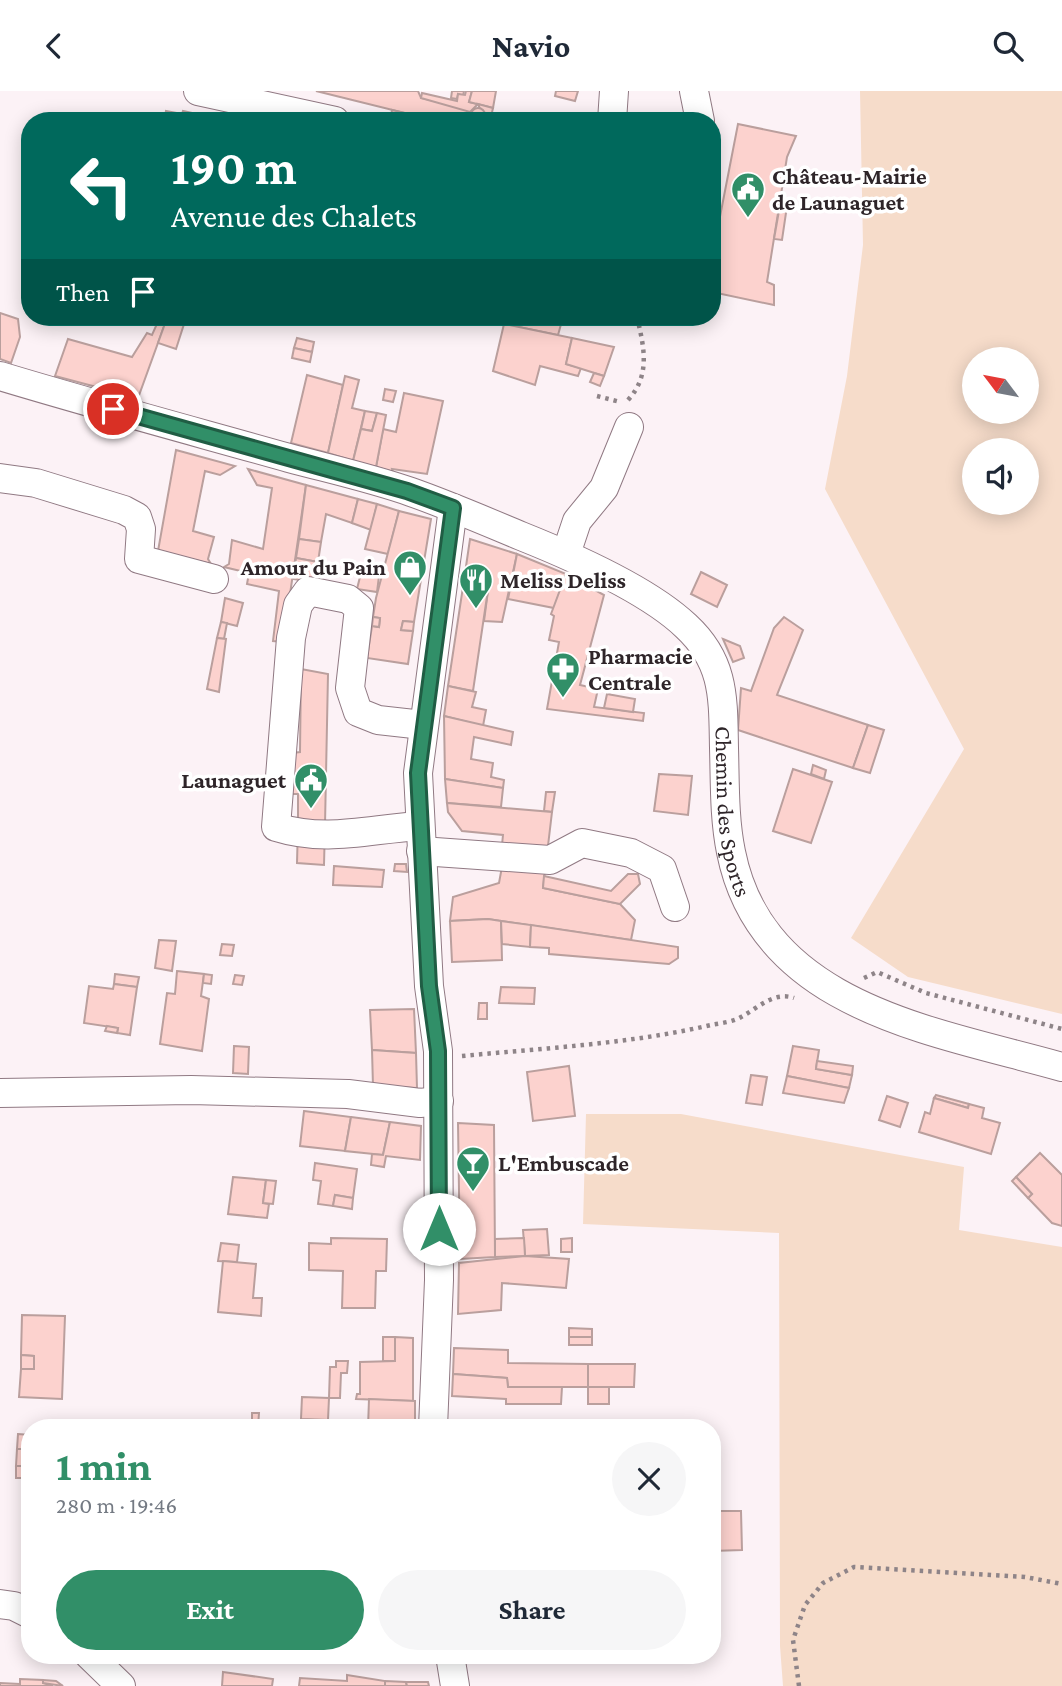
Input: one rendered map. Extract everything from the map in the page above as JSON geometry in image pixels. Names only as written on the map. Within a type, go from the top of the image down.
[{"type":"street","points":[[198,91],[290,108]]},
{"type":"street","points":[[613,112],[614,91]]},
{"type":"street","points":[[694,91],[698,112]]},
{"type":"street","name":"Chemin des Sports","points":[[0,376],[407,491],[566,554],[624,585],[671,615],[704,644],[718,670],[731,853],[743,890],[762,925],[796,966],[839,996],[884,1016],[1062,1067]]},
{"type":"street","points":[[566,554],[578,521],[604,488],[629,427]]},
{"type":"street","points":[[0,478],[36,483],[124,510],[137,517],[141,529],[139,559],[214,579]]},
{"type":"street","points":[[433,1419],[439,1280],[438,1058],[429,986],[418,773],[453,508]]},
{"type":"street","points":[[423,725],[378,720],[358,712],[350,688],[359,608],[348,599],[308,591],[298,605],[291,638],[276,827],[340,837],[379,829],[550,860],[582,843],[631,853],[662,869],[675,907]]},
{"type":"street","points":[[0,1093],[191,1090],[348,1094],[420,1103],[439,1101]]},
{"type":"street","points":[[0,1604],[21,1610]]},
{"type":"street","points":[[98,1664],[121,1686]]},
{"type":"street","points":[[451,1664],[455,1686]]},
{"type":"path","points":[[597,395],[618,402],[629,400],[640,383],[644,347],[639,326]]},
{"type":"path","points":[[860,982],[866,975],[877,972],[926,993],[1062,1029]]},
{"type":"path","points":[[438,1058],[623,1040],[688,1030],[739,1019],[770,999],[786,995],[798,999]]},
{"type":"path","points":[[799,1686],[793,1640],[805,1605],[823,1583],[854,1567],[1025,1577],[1062,1584]]},
{"type":"shaded area","points":[[860,91],[1062,91],[1062,1014],[908,977],[851,938],[964,749],[825,489],[847,376],[863,245]]},
{"type":"shaded area","points":[[586,1114],[681,1114],[964,1167],[959,1230],[1062,1247],[1062,1686],[783,1686],[780,1646],[779,1233],[583,1224]]},
{"type":"building","points":[[316,91],[418,91],[421,98],[468,109],[468,112],[401,112]]},
{"type":"building","points":[[452,91],[464,91],[463,96],[458,94],[457,99],[451,98]]},
{"type":"building","points":[[466,91],[472,91],[469,102],[478,104],[470,112],[421,98],[422,93],[457,101],[458,94],[465,95]]},
{"type":"building","points":[[472,91],[496,91],[493,108],[469,102]]},
{"type":"building","points":[[556,91],[578,91],[575,101],[555,96]]},
{"type":"building","points":[[478,104],[493,108],[492,112],[481,112]]},
{"type":"building","points":[[478,108],[484,112],[472,112]]},
{"type":"building","name":"Château-Mairie de Launaguet","points":[[738,124],[796,136],[787,157],[767,282],[774,285],[774,305],[721,294],[721,211]]},
{"type":"building","points":[[780,205],[787,206],[782,240],[774,239]]},
{"type":"building","points":[[0,313],[18,319],[20,337],[11,363],[0,359]]},
{"type":"building","points":[[156,326],[164,326],[138,398],[55,376],[68,339],[132,357],[147,333],[152,335]]},
{"type":"building","points":[[164,326],[183,326],[176,349],[158,343]]},
{"type":"building","points":[[504,326],[572,338],[566,364],[581,368],[578,376],[540,366],[535,385],[493,371]]},
{"type":"building","points":[[514,326],[560,326],[558,335]]},
{"type":"building","points":[[297,338],[314,342],[312,352],[294,348]]},
{"type":"building","points":[[572,338],[614,347],[604,376],[566,364]]},
{"type":"building","points":[[294,348],[312,352],[310,362],[292,358]]},
{"type":"building","points":[[594,373],[604,376],[600,386],[590,382]]},
{"type":"building","points":[[307,375],[343,385],[328,453],[291,443]]},
{"type":"building","points":[[345,376],[359,380],[352,408],[365,411],[353,461],[328,453]]},
{"type":"building","points":[[385,389],[396,391],[393,402],[383,400]]},
{"type":"building","points":[[404,393],[443,401],[427,474],[392,469],[393,472],[376,467],[383,429],[396,432]]},
{"type":"building","points":[[365,411],[377,413],[372,431],[361,429]]},
{"type":"building","points":[[377,413],[386,415],[376,467],[353,461],[361,429],[372,431]]},
{"type":"building","points":[[176,450],[235,466],[220,475],[205,471],[193,531],[214,537],[208,559],[211,564],[158,551]]},
{"type":"building","points":[[248,469],[306,485],[283,642],[273,641],[279,591],[247,584],[249,573],[224,567],[229,564],[232,540],[263,549],[272,488],[257,485]]},
{"type":"building","points":[[306,485],[358,499],[352,523],[326,514],[321,542],[299,539]]},
{"type":"building","points":[[358,499],[377,504],[371,530],[352,523]]},
{"type":"building","points":[[377,504],[399,511],[388,554],[365,549]]},
{"type":"building","points":[[399,511],[431,519],[414,622],[403,621],[401,630],[413,631],[408,664],[367,658],[372,626],[379,627],[380,618],[373,617],[376,598]]},
{"type":"building","points":[[299,539],[321,542],[318,562],[296,558]]},
{"type":"building","points":[[470,539],[517,554],[502,622],[484,621],[489,583],[464,580]]},
{"type":"building","points":[[517,554],[566,574],[554,608],[508,599]]},
{"type":"building","points":[[296,558],[318,562],[312,582],[293,579]]},
{"type":"building","points":[[701,572],[727,585],[717,607],[691,594]]},
{"type":"building","points":[[361,573],[379,576],[377,592],[357,589]]},
{"type":"building","points":[[566,574],[604,595],[580,685],[598,689],[594,707],[644,713],[643,721],[547,709],[559,642],[549,640],[554,616],[551,614]]},
{"type":"building","points":[[464,580],[489,583],[473,691],[448,686]]},
{"type":"building","points":[[225,598],[243,603],[237,626],[221,622]]},
{"type":"building","points":[[373,617],[380,618],[379,627],[372,626]]},
{"type":"building","points":[[784,617],[803,630],[777,695],[868,725],[853,768],[738,730],[741,688],[751,691],[774,628]]},
{"type":"building","points":[[403,621],[414,622],[413,631],[401,630]]},
{"type":"building","points":[[221,622],[227,623],[224,639],[217,638]]},
{"type":"building","points":[[217,638],[226,639],[219,692],[207,689]]},
{"type":"building","points":[[723,639],[740,646],[744,658],[733,662]]},
{"type":"building","points":[[301,669],[328,674],[325,825],[298,825],[298,794],[292,794],[292,753],[300,752]]},
{"type":"building","points":[[448,686],[476,692],[472,707],[486,710],[483,726],[444,716]]},
{"type":"building","points":[[607,694],[635,699],[633,712],[604,708]]},
{"type":"building","points":[[444,716],[513,732],[511,745],[474,737],[471,759],[493,763],[491,777],[504,780],[503,788],[445,779]]},
{"type":"building","points":[[868,725],[884,730],[870,773],[853,768]]},
{"type":"building","points":[[813,765],[826,770],[824,779],[811,774]]},
{"type":"building","points":[[793,769],[832,782],[811,843],[773,831]]},
{"type":"building","points":[[659,774],[692,776],[688,815],[654,811]]},
{"type":"building","points":[[445,779],[503,788],[501,807],[447,803]]},
{"type":"building","points":[[546,792],[555,792],[552,812],[544,811]]},
{"type":"building","points":[[447,803],[552,812],[543,888],[620,904],[635,920],[631,940],[488,919],[450,921],[453,897],[499,883],[506,845],[502,845],[503,835],[462,831],[448,812]]},
{"type":"building","points":[[298,825],[325,825],[324,865],[297,863]]},
{"type":"building","points":[[395,864],[406,864],[407,872],[394,871]]},
{"type":"building","points":[[334,866],[384,870],[382,887],[333,885]]},
{"type":"building","points":[[628,874],[638,874],[640,884],[620,904],[543,888],[544,876],[611,891]]},
{"type":"building","points":[[450,921],[501,921],[502,960],[452,962]]},
{"type":"building","points":[[501,921],[531,925],[530,947],[502,944]]},
{"type":"building","points":[[531,925],[678,947],[678,958],[669,964],[549,954],[549,948],[530,947]]},
{"type":"building","points":[[159,940],[176,941],[172,971],[155,968]]},
{"type":"building","points":[[222,944],[234,945],[232,956],[220,955]]},
{"type":"building","points":[[177,971],[204,974],[201,996],[209,999],[202,1051],[160,1044],[167,993],[175,994]]},
{"type":"building","points":[[115,974],[139,977],[137,987],[114,984]]},
{"type":"building","points":[[204,974],[212,975],[211,984],[203,983]]},
{"type":"building","points":[[235,975],[244,976],[242,985],[233,984]]},
{"type":"building","points":[[114,984],[137,987],[130,1035],[117,1033],[118,1028],[84,1023],[89,986],[113,989]]},
{"type":"building","points":[[501,987],[535,988],[534,1004],[499,1003]]},
{"type":"building","points":[[479,1003],[487,1003],[487,1019],[478,1019]]},
{"type":"building","points":[[414,1009],[416,1053],[372,1050],[370,1010]]},
{"type":"building","points":[[107,1026],[118,1028],[117,1033],[105,1031]]},
{"type":"building","points":[[234,1046],[249,1047],[248,1074],[233,1073]]},
{"type":"building","points":[[793,1046],[819,1050],[816,1069],[852,1075],[849,1088],[787,1076]]},
{"type":"building","points":[[372,1050],[416,1053],[417,1088],[373,1086]]},
{"type":"building","points":[[817,1061],[853,1066],[852,1075],[816,1069]]},
{"type":"building","points":[[569,1066],[575,1116],[533,1121],[527,1072]]},
{"type":"building","points":[[751,1075],[767,1077],[762,1105],[746,1103]]},
{"type":"building","points":[[787,1076],[849,1088],[844,1103],[783,1093]]},
{"type":"building","points":[[936,1095],[969,1104],[968,1108],[934,1098]]},
{"type":"building","points":[[887,1096],[908,1103],[900,1127],[879,1120]]},
{"type":"building","points":[[934,1098],[968,1108],[969,1104],[984,1108],[982,1118],[1000,1123],[991,1154],[919,1132],[925,1112],[930,1114]]},
{"type":"building","points":[[304,1111],[351,1117],[345,1151],[300,1146]]},
{"type":"building","points":[[351,1117],[390,1122],[383,1155],[345,1151]]},
{"type":"building","points":[[390,1122],[421,1126],[420,1160],[386,1156],[384,1167],[371,1165],[372,1154],[383,1155]]},
{"type":"building","points":[[458,1123],[494,1125],[495,1257],[460,1259]]},
{"type":"building","points":[[1040,1153],[1062,1175],[1062,1226],[1052,1223],[1028,1198],[1032,1194],[1016,1177]]},
{"type":"building","points":[[315,1163],[357,1169],[353,1198],[335,1195],[333,1206],[318,1204],[321,1181],[313,1180]]},
{"type":"building","points":[[233,1177],[266,1180],[263,1203],[269,1204],[267,1218],[228,1214]]},
{"type":"building","points":[[1016,1177],[1032,1194],[1028,1198],[1012,1181]]},
{"type":"building","points":[[266,1180],[276,1181],[273,1204],[263,1203]]},
{"type":"building","points":[[335,1195],[353,1198],[352,1209],[333,1206]]},
{"type":"building","points":[[547,1229],[549,1255],[525,1256],[523,1230]]},
{"type":"building","points":[[331,1238],[387,1239],[386,1271],[376,1271],[375,1308],[342,1308],[343,1271],[309,1270],[309,1243],[331,1244]]},
{"type":"building","points":[[524,1238],[525,1256],[495,1257],[495,1239]]},
{"type":"building","points":[[572,1238],[572,1252],[561,1252],[561,1239]]},
{"type":"building","points":[[221,1243],[239,1245],[237,1262],[218,1261]]},
{"type":"building","points":[[525,1256],[569,1259],[566,1288],[502,1283],[501,1310],[458,1314],[459,1263]]},
{"type":"building","points":[[223,1261],[256,1264],[253,1298],[262,1298],[261,1316],[218,1312]]},
{"type":"building","points":[[22,1315],[65,1316],[62,1399],[19,1397],[21,1369],[34,1369],[34,1356],[21,1355]]},
{"type":"building","points":[[569,1328],[592,1329],[592,1337],[569,1337]]},
{"type":"building","points":[[383,1337],[395,1337],[395,1361],[383,1361]]},
{"type":"building","points":[[395,1337],[413,1338],[413,1401],[356,1399],[357,1394],[360,1394],[360,1362],[395,1361]]},
{"type":"building","points":[[569,1337],[592,1337],[592,1345],[569,1345]]},
{"type":"building","points":[[454,1348],[508,1350],[508,1363],[588,1364],[588,1387],[508,1387],[507,1378],[453,1374]]},
{"type":"building","points":[[21,1355],[34,1356],[34,1369],[21,1369]]},
{"type":"building","points":[[336,1361],[348,1361],[347,1373],[341,1373],[340,1398],[329,1398],[330,1367],[336,1367]]},
{"type":"building","points":[[588,1364],[635,1364],[634,1387],[588,1387]]},
{"type":"building","points":[[453,1374],[507,1378],[508,1387],[562,1387],[561,1404],[506,1404],[506,1399],[452,1396]]},
{"type":"building","points":[[588,1387],[609,1387],[609,1404],[588,1404]]},
{"type":"building","points":[[302,1397],[329,1398],[328,1419],[301,1419]]},
{"type":"building","points":[[369,1399],[415,1401],[415,1419],[368,1419]]},
{"type":"building","points":[[252,1413],[259,1413],[259,1419],[252,1419]]},
{"type":"building","points":[[18,1434],[21,1434],[21,1449],[17,1449]]},
{"type":"building","points":[[17,1449],[21,1449],[21,1466],[16,1466]]},
{"type":"building","points":[[16,1466],[21,1466],[21,1478],[16,1478]]},
{"type":"building","points":[[721,1511],[741,1511],[742,1550],[721,1551]]},
{"type":"building","points":[[223,1672],[273,1679],[272,1686],[222,1686]]},
{"type":"building","points":[[347,1675],[385,1681],[385,1686],[299,1686],[300,1678],[347,1681]]},
{"type":"building","points":[[20,1679],[43,1680],[43,1683],[53,1686],[0,1686],[0,1683],[20,1684]]},
{"type":"building","points":[[43,1680],[56,1681],[63,1686],[43,1683]]},
{"type":"building","points":[[385,1681],[406,1682],[407,1686],[385,1686]]},
{"type":"building","points":[[406,1682],[428,1682],[429,1686],[407,1686]]},
{"type":"place","name":"Château-Mairie de Launaguet","points":[[748,219]]},
{"type":"place","name":"Amour du Pain","points":[[410,597]]},
{"type":"place","name":"Meliss Deliss","points":[[476,610]]},
{"type":"place","name":"Pharmacie Centrale","points":[[563,699]]},
{"type":"place","name":"Launaguet","points":[[311,810]]},
{"type":"place","name":"L'Embuscade","points":[[473,1193]]},
{"type":"route","points":[[113,409],[407,491],[453,508],[418,773],[429,986],[438,1051],[439,1229]]}]
